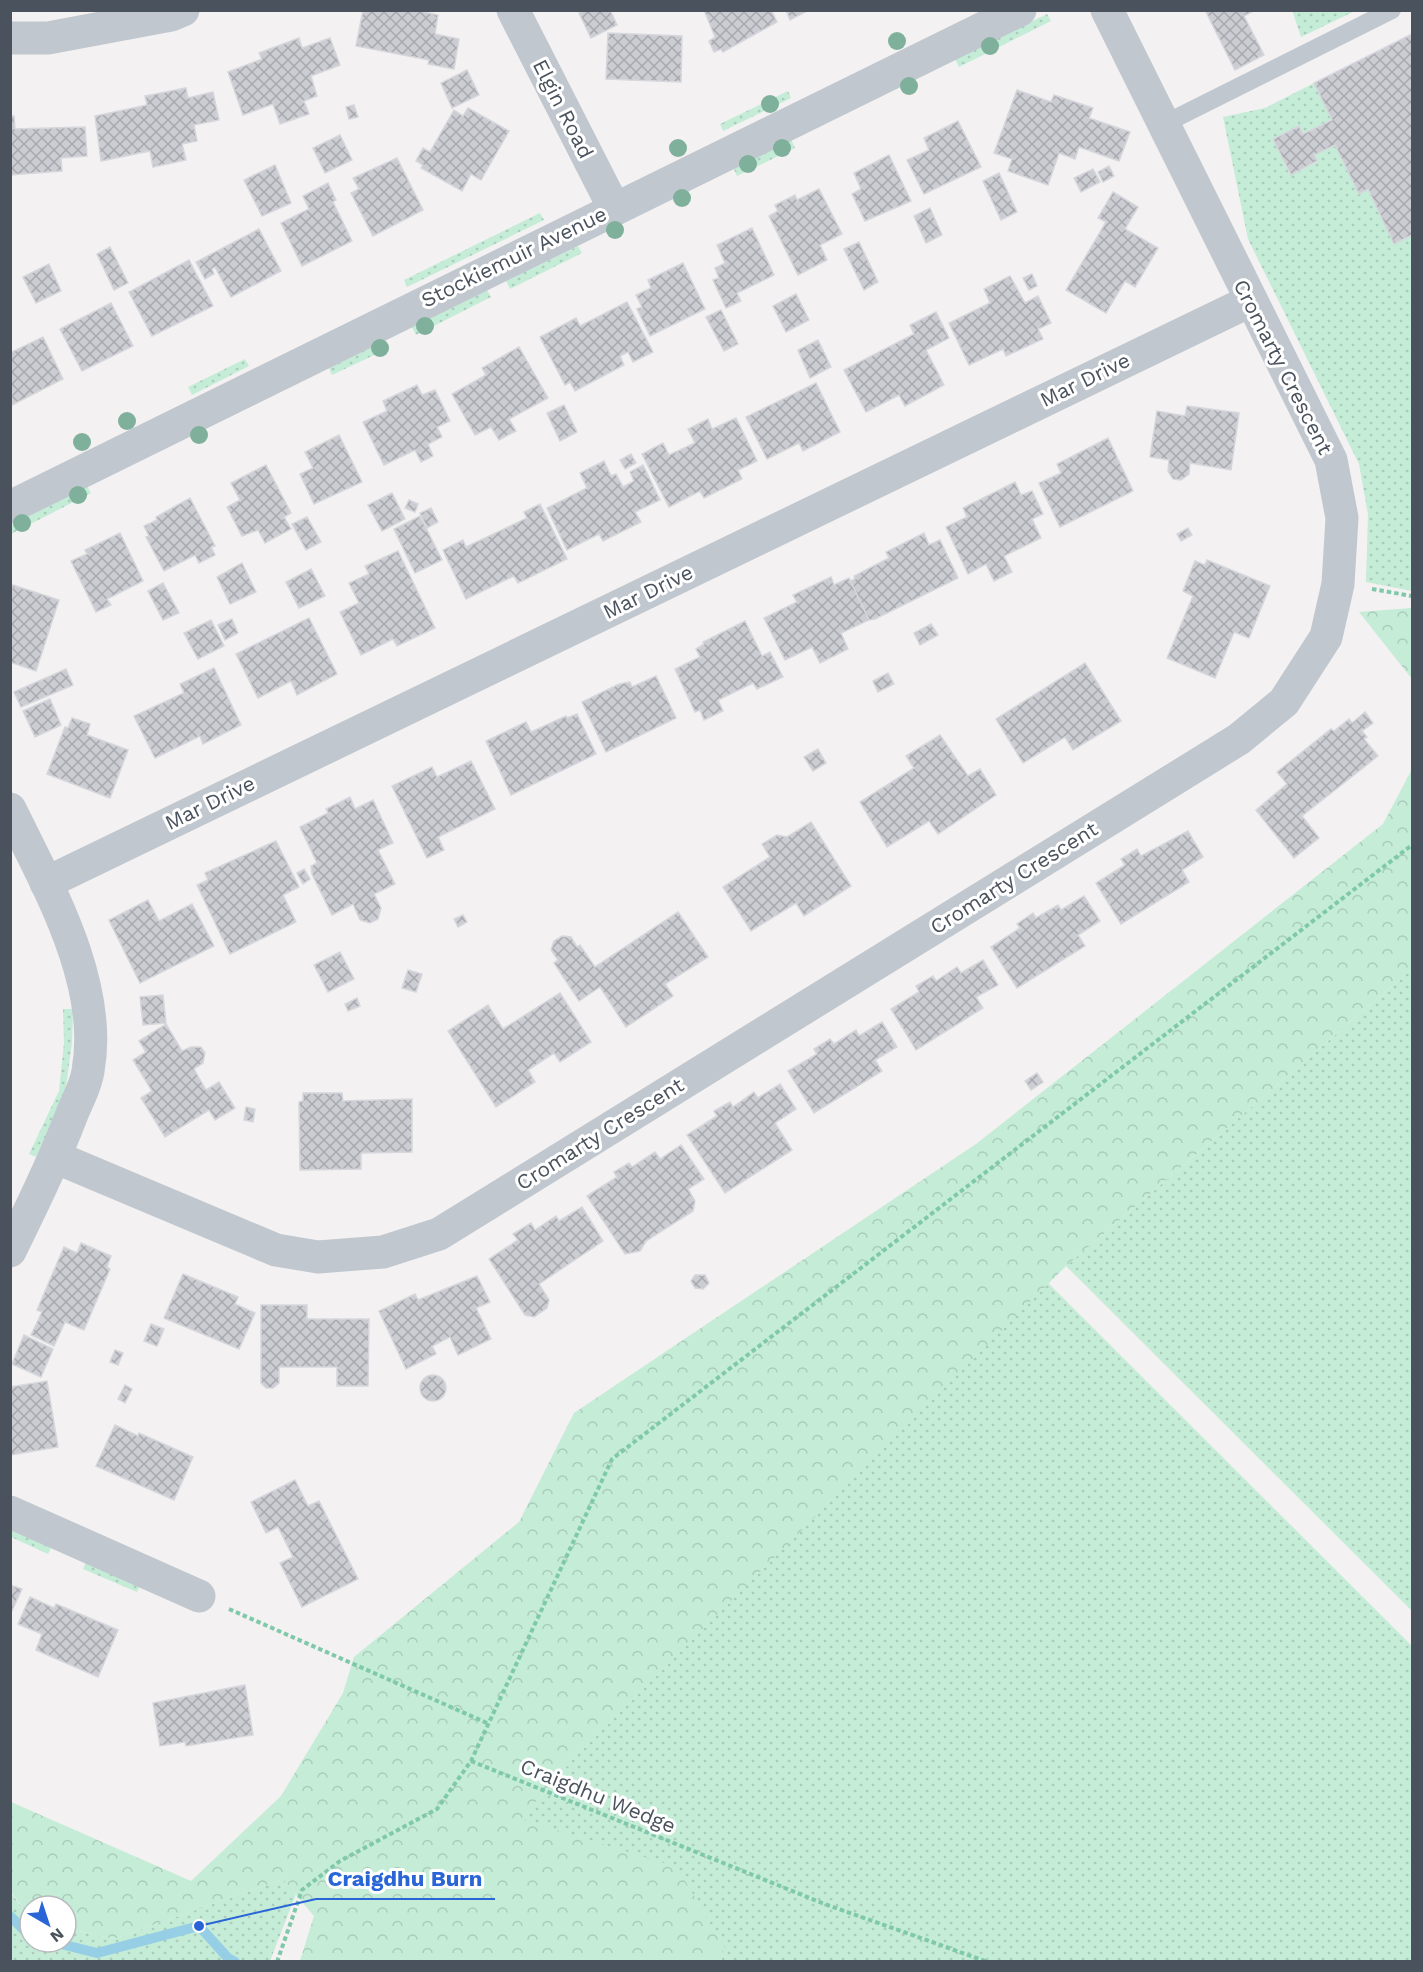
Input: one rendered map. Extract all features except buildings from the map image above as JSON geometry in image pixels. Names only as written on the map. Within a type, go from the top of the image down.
[{"type":"street","points":[[10,38],[48,38],[171,15],[183,10]]},
{"type":"street","name":"Elgin Road","points":[[513,10],[614,208]]},
{"type":"street","name":"Stockiemuir Avenue","points":[[10,507],[1020,10]]},
{"type":"street","name":"Cromarty Crescent","points":[[55,1157],[276,1250],[318,1257],[383,1252],[439,1233],[1239,739],[1284,702],[1326,637],[1338,584],[1341,518],[1331,460],[1107,10]]},
{"type":"street","name":"Mar Drive","points":[[46,883],[1250,301]]},
{"type":"street","points":[[10,809],[46,883],[86,982],[92,1022],[88,1073],[55,1157],[10,1251]]},
{"type":"street","points":[[10,1512],[211,1601]]},
{"type":"lane","points":[[1164,124],[1392,10]]},
{"type":"path","points":[[1338,584],[1413,596]]},
{"type":"path","points":[[277,1960],[302,1890],[340,1861],[437,1809],[471,1761],[612,1460],[1413,844]]},
{"type":"path","points":[[211,1601],[487,1723]]},
{"type":"path","name":"Craigdhu Wedge","points":[[471,1761],[822,1903],[988,1962]]},
{"type":"green space","points":[[1292,10],[1355,10],[1355,11],[1301,37]]},
{"type":"green space","points":[[1047,14],[1051,21],[959,67],[955,59]]},
{"type":"green space","points":[[1314,83],[1332,120],[1303,134],[1299,126],[1273,139],[1290,175],[1317,162],[1314,155],[1335,145],[1359,193],[1368,189],[1394,243],[1412,235],[1412,591],[1366,582],[1368,514],[1359,464],[1248,239],[1223,117],[1265,108]]},
{"type":"green space","points":[[788,91],[791,98],[723,131],[720,124]]},
{"type":"green space","points":[[791,139],[795,148],[737,176],[733,167]]},
{"type":"green space","points":[[540,213],[544,220],[407,287],[404,280]]},
{"type":"green space","points":[[578,246],[582,253],[510,289],[506,281]]},
{"type":"green space","points":[[487,290],[491,297],[416,335],[412,327]]},
{"type":"green space","points":[[385,340],[389,348],[332,375],[329,368]]},
{"type":"green space","points":[[245,359],[249,366],[192,395],[188,387]]},
{"type":"green space","points":[[87,486],[91,493],[11,534],[11,525]]},
{"type":"green space","points":[[1412,608],[1412,679],[1359,612]]},
{"type":"green space","points":[[1412,769],[1412,969],[1066,1266],[573,1759],[521,1819],[677,1867],[724,1947],[721,1961],[300,1961],[314,1916],[283,1879],[114,1939],[78,1931],[78,1894],[18,1894],[18,1901],[11,1892],[11,1802],[191,1881],[281,1796],[343,1693],[354,1657],[519,1522],[574,1413],[976,1144],[1383,824]]},
{"type":"green space","points":[[1412,969],[1412,1611],[1066,1266]]},
{"type":"green space","points":[[63,1009],[73,1009],[72,1042],[65,1095],[36,1157],[29,1154],[59,1091],[64,1043]]},
{"type":"green space","points":[[1048,1283],[1412,1646],[1412,1961],[721,1961],[724,1947],[520,1820],[573,1759]]},
{"type":"green space","points":[[11,1527],[52,1546],[48,1554],[11,1537]]},
{"type":"green space","points":[[86,1562],[140,1585],[137,1592],[83,1569]]},
{"type":"green space","points":[[283,1879],[296,1894],[270,1961],[11,1962],[10,1892],[18,1902],[18,1954],[78,1954],[78,1931],[114,1939]]},
{"type":"waterway","points":[[10,1916],[18,1924]]},
{"type":"waterway","points":[[78,1948],[97,1953],[199,1926],[228,1958],[235,1962]]},
{"type":"place","name":"Craigdhu Burn","points":[[199,1926]]}]
